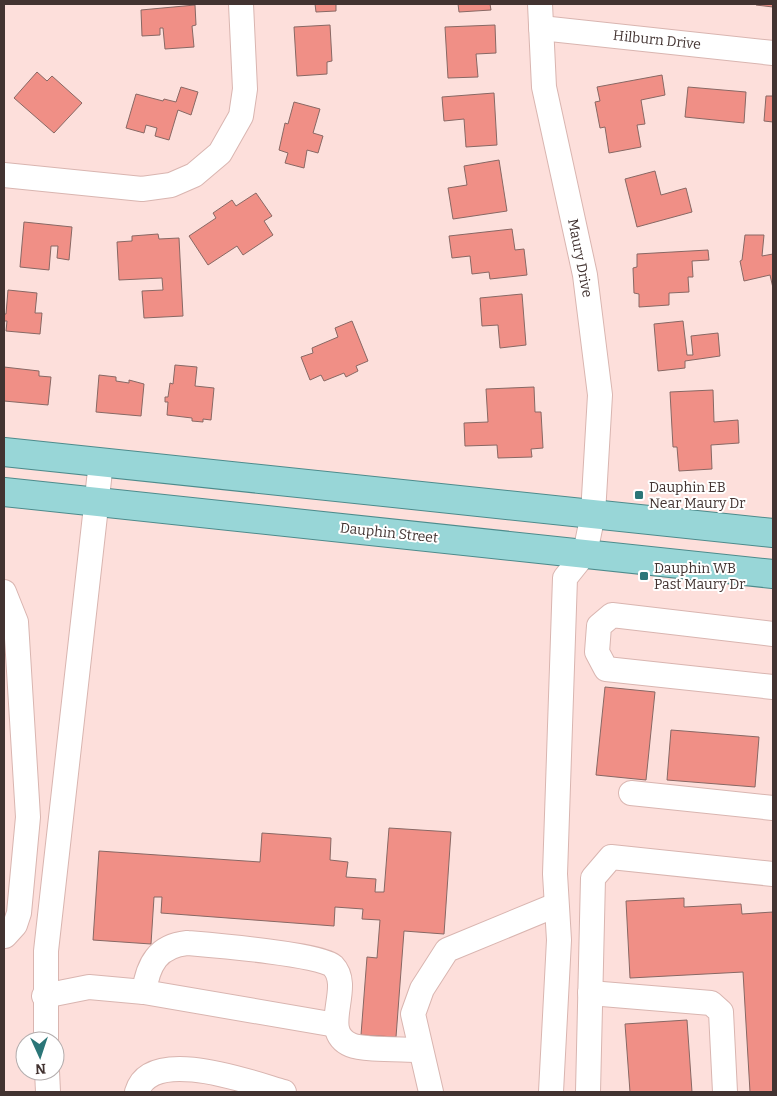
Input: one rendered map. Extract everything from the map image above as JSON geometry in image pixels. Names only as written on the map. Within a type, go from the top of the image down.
[{"type":"main road","points":[[4,452],[773,533]]},
{"type":"main road","name":"Dauphin Street","points":[[4,492],[773,574]]},
{"type":"street","points":[[4,174],[142,189],[171,185],[194,175],[220,153],[242,116],[245,89],[241,4]]},
{"type":"street","name":"Maury Drive","points":[[540,4],[544,86],[585,275],[600,395],[593,514],[585,553]]},
{"type":"street","name":"Hilburn Drive","points":[[541,28],[773,53]]},
{"type":"street","points":[[46,1031],[44,996],[48,941],[101,462]]},
{"type":"street","points":[[551,1092],[558,940],[554,874],[565,578],[585,553]]},
{"type":"street","points":[[4,592],[16,622],[28,818],[19,913],[15,925],[5,936]]},
{"type":"street","points":[[773,634],[612,615],[599,626],[597,652],[606,669],[773,687]]},
{"type":"street","points":[[631,793],[773,808]]},
{"type":"street","points":[[588,1092],[593,878],[611,857],[773,874]]},
{"type":"street","points":[[431,1092],[419,1050],[413,1014],[422,989],[446,950],[556,905]]},
{"type":"street","points":[[144,992],[153,961],[173,944],[187,943],[310,958],[332,964],[338,973],[341,981],[336,1025],[342,1039],[352,1045],[419,1050]]},
{"type":"street","points":[[44,996],[89,987],[144,992],[336,1025]]},
{"type":"street","points":[[590,993],[711,1003],[721,1012],[725,1092]]},
{"type":"street","points":[[136,1092],[144,1078],[155,1073],[186,1069],[220,1074],[284,1092]]},
{"type":"building","points":[[315,4],[336,4],[336,11],[316,12]]},
{"type":"building","points":[[458,4],[490,4],[491,10],[459,12]]},
{"type":"building","points":[[773,4],[773,7],[756,5]]},
{"type":"building","points":[[195,5],[196,25],[192,26],[194,47],[165,49],[163,28],[160,28],[160,35],[142,36],[141,10]]},
{"type":"building","points":[[330,25],[332,61],[327,62],[327,74],[297,76],[294,27]]},
{"type":"building","points":[[495,25],[496,53],[476,54],[478,77],[448,78],[445,27]]},
{"type":"building","points":[[37,72],[47,81],[52,76],[82,103],[54,133],[14,98]]},
{"type":"building","points":[[662,75],[665,95],[641,100],[645,124],[637,125],[641,147],[609,153],[605,127],[600,128],[595,102],[600,101],[597,87]]},
{"type":"building","points":[[181,87],[198,92],[191,115],[178,110],[169,140],[155,136],[157,128],[146,125],[144,133],[126,128],[136,94],[163,101],[164,99],[176,102]]},
{"type":"building","points":[[688,87],[746,92],[744,123],[685,117]]},
{"type":"building","points":[[494,93],[497,145],[466,147],[464,119],[444,121],[442,97]]},
{"type":"building","points":[[766,96],[773,96],[773,122],[764,121]]},
{"type":"building","points":[[294,102],[320,109],[313,133],[323,136],[318,153],[307,150],[304,168],[285,163],[288,153],[279,150],[285,123],[288,124]]},
{"type":"building","points":[[499,160],[507,211],[453,219],[448,188],[467,185],[464,166]]},
{"type":"building","points":[[655,171],[661,195],[686,188],[692,212],[637,227],[625,179]]},
{"type":"building","points":[[256,193],[272,216],[264,221],[273,235],[243,255],[237,246],[208,265],[189,236],[216,218],[213,213],[232,200],[236,206]]},
{"type":"building","points":[[24,222],[72,227],[69,260],[57,258],[58,246],[51,246],[49,270],[20,267]]},
{"type":"building","points":[[512,229],[515,250],[524,249],[527,275],[490,279],[489,272],[472,274],[470,256],[452,258],[449,236]]},
{"type":"building","points":[[158,234],[159,239],[179,238],[183,316],[144,318],[142,291],[163,290],[162,278],[119,280],[117,242],[132,241],[132,236]]},
{"type":"building","points":[[745,235],[764,235],[762,256],[773,254],[773,288],[770,275],[744,281],[740,261],[742,260]]},
{"type":"building","points":[[708,250],[709,260],[692,261],[693,277],[688,277],[689,292],[669,293],[669,305],[639,307],[639,294],[634,293],[633,268],[637,267],[637,254]]},
{"type":"building","points":[[8,290],[37,293],[35,313],[42,313],[40,334],[6,331],[7,321],[4,321],[4,314],[6,314]]},
{"type":"building","points":[[522,294],[526,345],[500,348],[498,325],[482,326],[480,298]]},
{"type":"building","points":[[352,321],[368,361],[356,366],[358,371],[346,377],[344,373],[324,381],[321,375],[310,380],[301,357],[313,353],[312,348],[338,337],[335,328]]},
{"type":"building","points":[[683,321],[687,355],[693,355],[691,336],[718,333],[720,356],[685,361],[685,368],[658,371],[654,324]]},
{"type":"building","points":[[175,365],[197,367],[195,386],[214,388],[211,420],[203,419],[203,422],[192,421],[192,418],[167,415],[168,402],[165,402],[165,397],[168,397],[170,383],[173,384]]},
{"type":"building","points":[[4,367],[39,371],[39,376],[51,377],[48,405],[4,401]]},
{"type":"building","points":[[99,375],[116,377],[116,381],[129,383],[129,380],[144,384],[141,416],[96,412]]},
{"type":"building","points":[[534,387],[535,412],[541,412],[543,448],[531,449],[532,457],[498,458],[497,445],[465,446],[464,423],[488,422],[486,389]]},
{"type":"building","points":[[713,390],[714,422],[738,420],[739,443],[711,445],[712,469],[679,471],[677,447],[673,447],[670,392]]},
{"type":"building","points":[[605,687],[655,692],[646,780],[596,775]]},
{"type":"building","points":[[671,730],[759,737],[755,787],[667,780]]},
{"type":"building","points":[[389,828],[451,832],[444,934],[404,931],[396,1037],[361,1035],[367,957],[377,958],[380,920],[362,919],[363,909],[335,907],[334,926],[161,913],[162,897],[154,897],[151,944],[93,940],[99,851],[260,862],[262,833],[331,838],[330,860],[348,862],[346,877],[376,879],[375,892],[384,892]]},
{"type":"building","points":[[684,898],[684,907],[741,904],[742,914],[773,912],[773,1092],[750,1092],[743,972],[630,978],[626,901]]},
{"type":"building","points":[[687,1020],[692,1092],[630,1092],[625,1024]]},
{"type":"place","name":"Dauphin EB Near Maury Dr","points":[[639,495]]},
{"type":"place","name":"Dauphin WB Past Maury Dr","points":[[644,576]]}]
